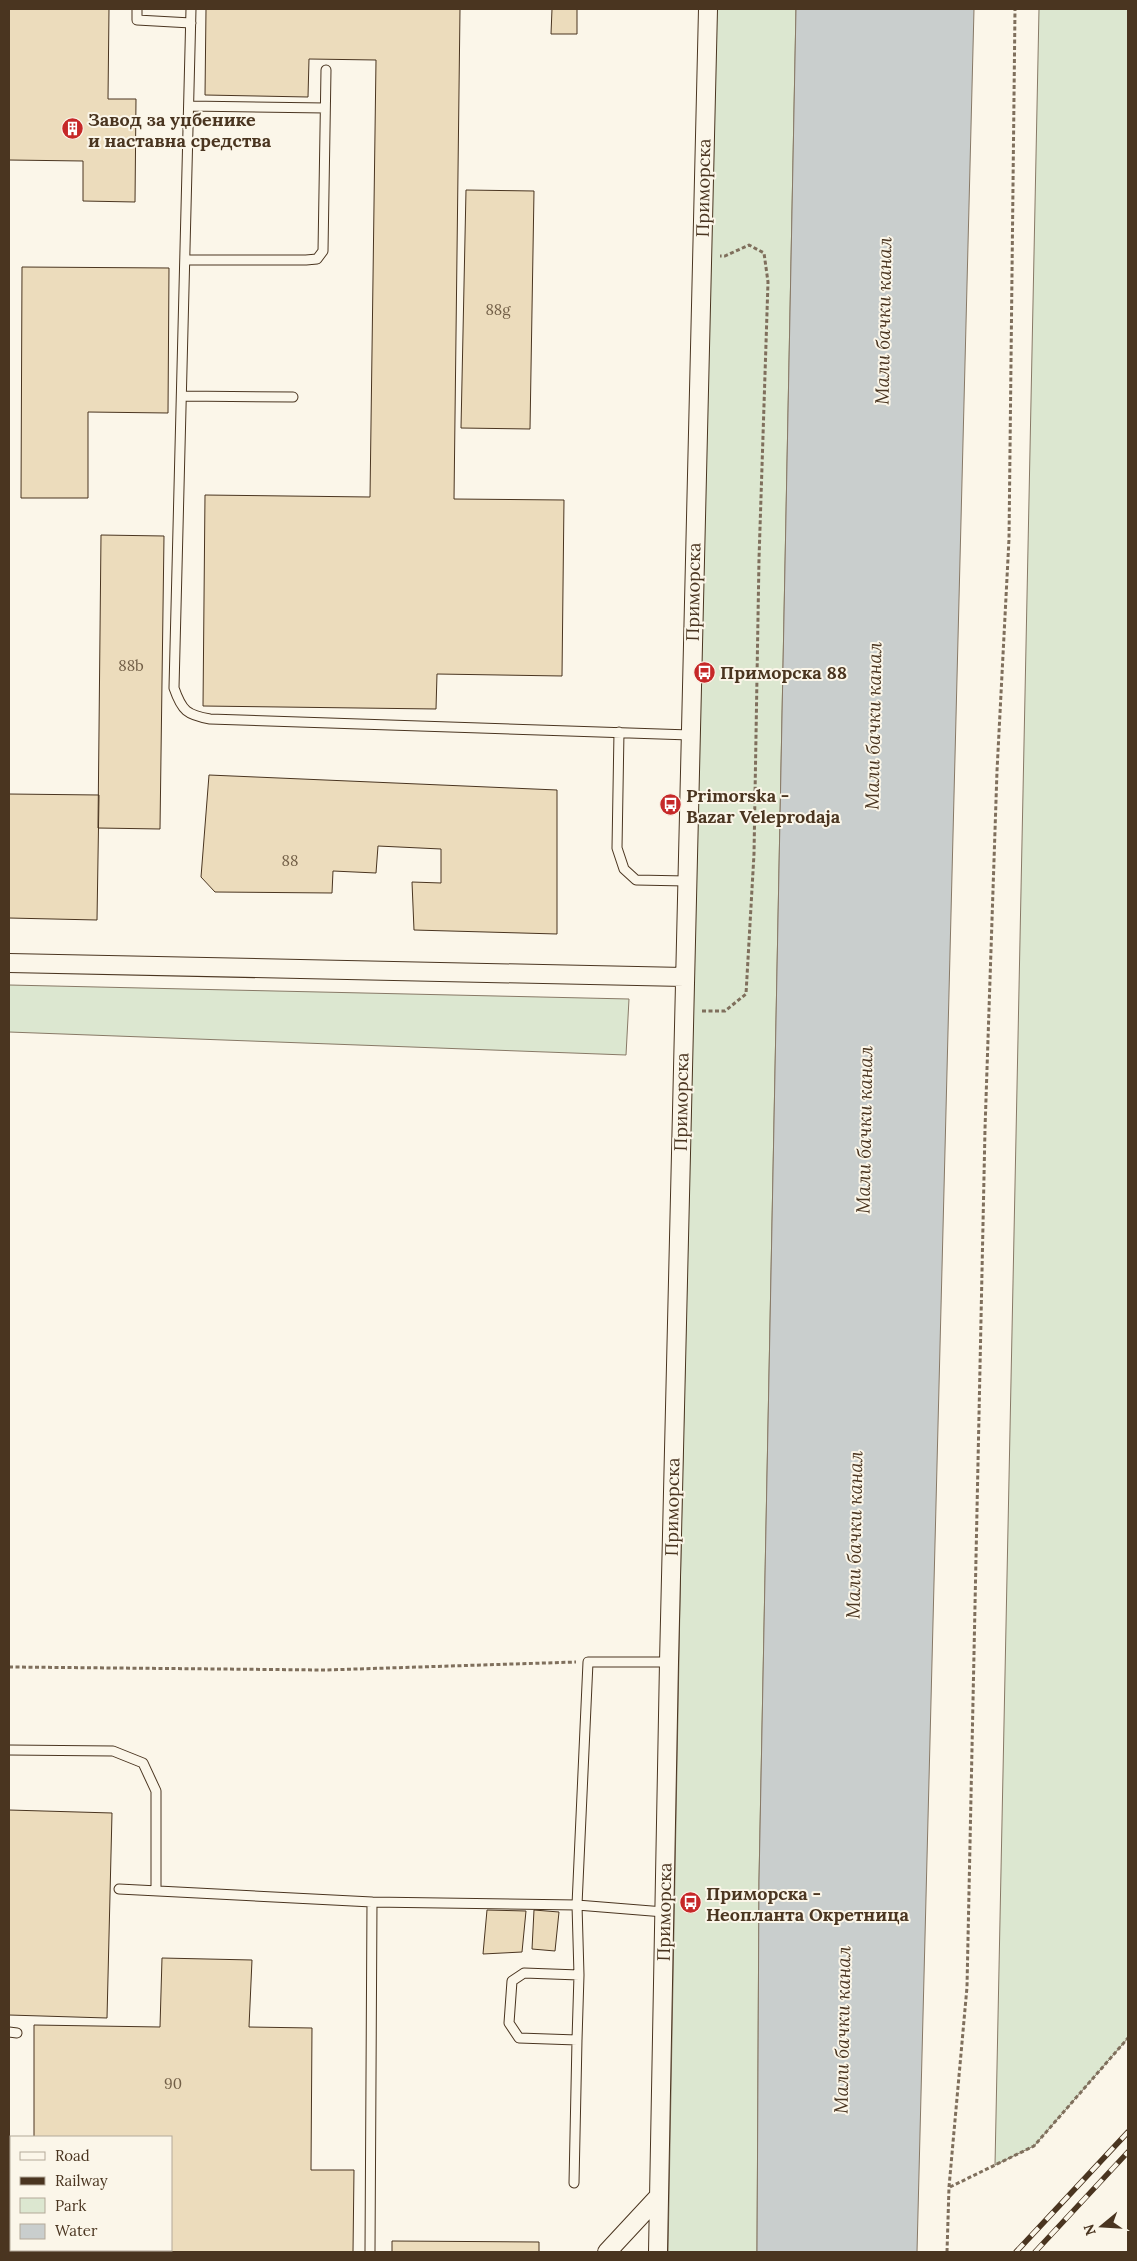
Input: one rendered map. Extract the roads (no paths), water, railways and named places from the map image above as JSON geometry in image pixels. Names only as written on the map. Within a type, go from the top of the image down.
[{"type":"street","name":"Приморска","points":[[658,2252],[683,1010],[708,9]]},
{"type":"street","points":[[9,963],[684,977]]},
{"type":"street","points":[[607,2252],[658,2196]]},
{"type":"lane","points":[[137,9],[137,20],[191,22]]},
{"type":"lane","points":[[191,9],[174,688],[180,704],[191,715],[210,719],[690,735]]},
{"type":"lane","points":[[186,260],[317,259],[324,251],[326,70]]},
{"type":"lane","points":[[189,106],[325,108]]},
{"type":"lane","points":[[182,396],[294,397]]},
{"type":"lane","points":[[619,732],[617,848],[624,869],[636,880],[686,881]]},
{"type":"lane","points":[[574,2182],[579,1975],[578,1905],[588,1662],[669,1662]]},
{"type":"lane","points":[[9,1750],[113,1751],[144,1763],[156,1791],[156,1890]]},
{"type":"lane","points":[[119,1889],[372,1902],[578,1905],[664,1912]]},
{"type":"lane","points":[[370,2252],[372,1902]]},
{"type":"lane","points":[[577,2040],[518,2038],[509,2023],[512,1981],[524,1973],[579,1975]]},
{"type":"water","name":"Мали бачки канал","points":[[796,9],[974,9],[917,2252],[757,2252],[759,1881]]},
{"type":"railway","points":[[1016,2252],[1128,2132]]},
{"type":"railway","points":[[1035,2252],[1128,2152]]},
{"type":"place","name":"Завод за уџбенике и наставна средства","points":[[72,129]]},
{"type":"place","name":"Приморска 88","points":[[704,672]]},
{"type":"place","name":"Primorska - Bazar Veleprodaja","points":[[670,805]]},
{"type":"place","name":"Приморска - Неопланта Окретница","points":[[690,1903]]}]
